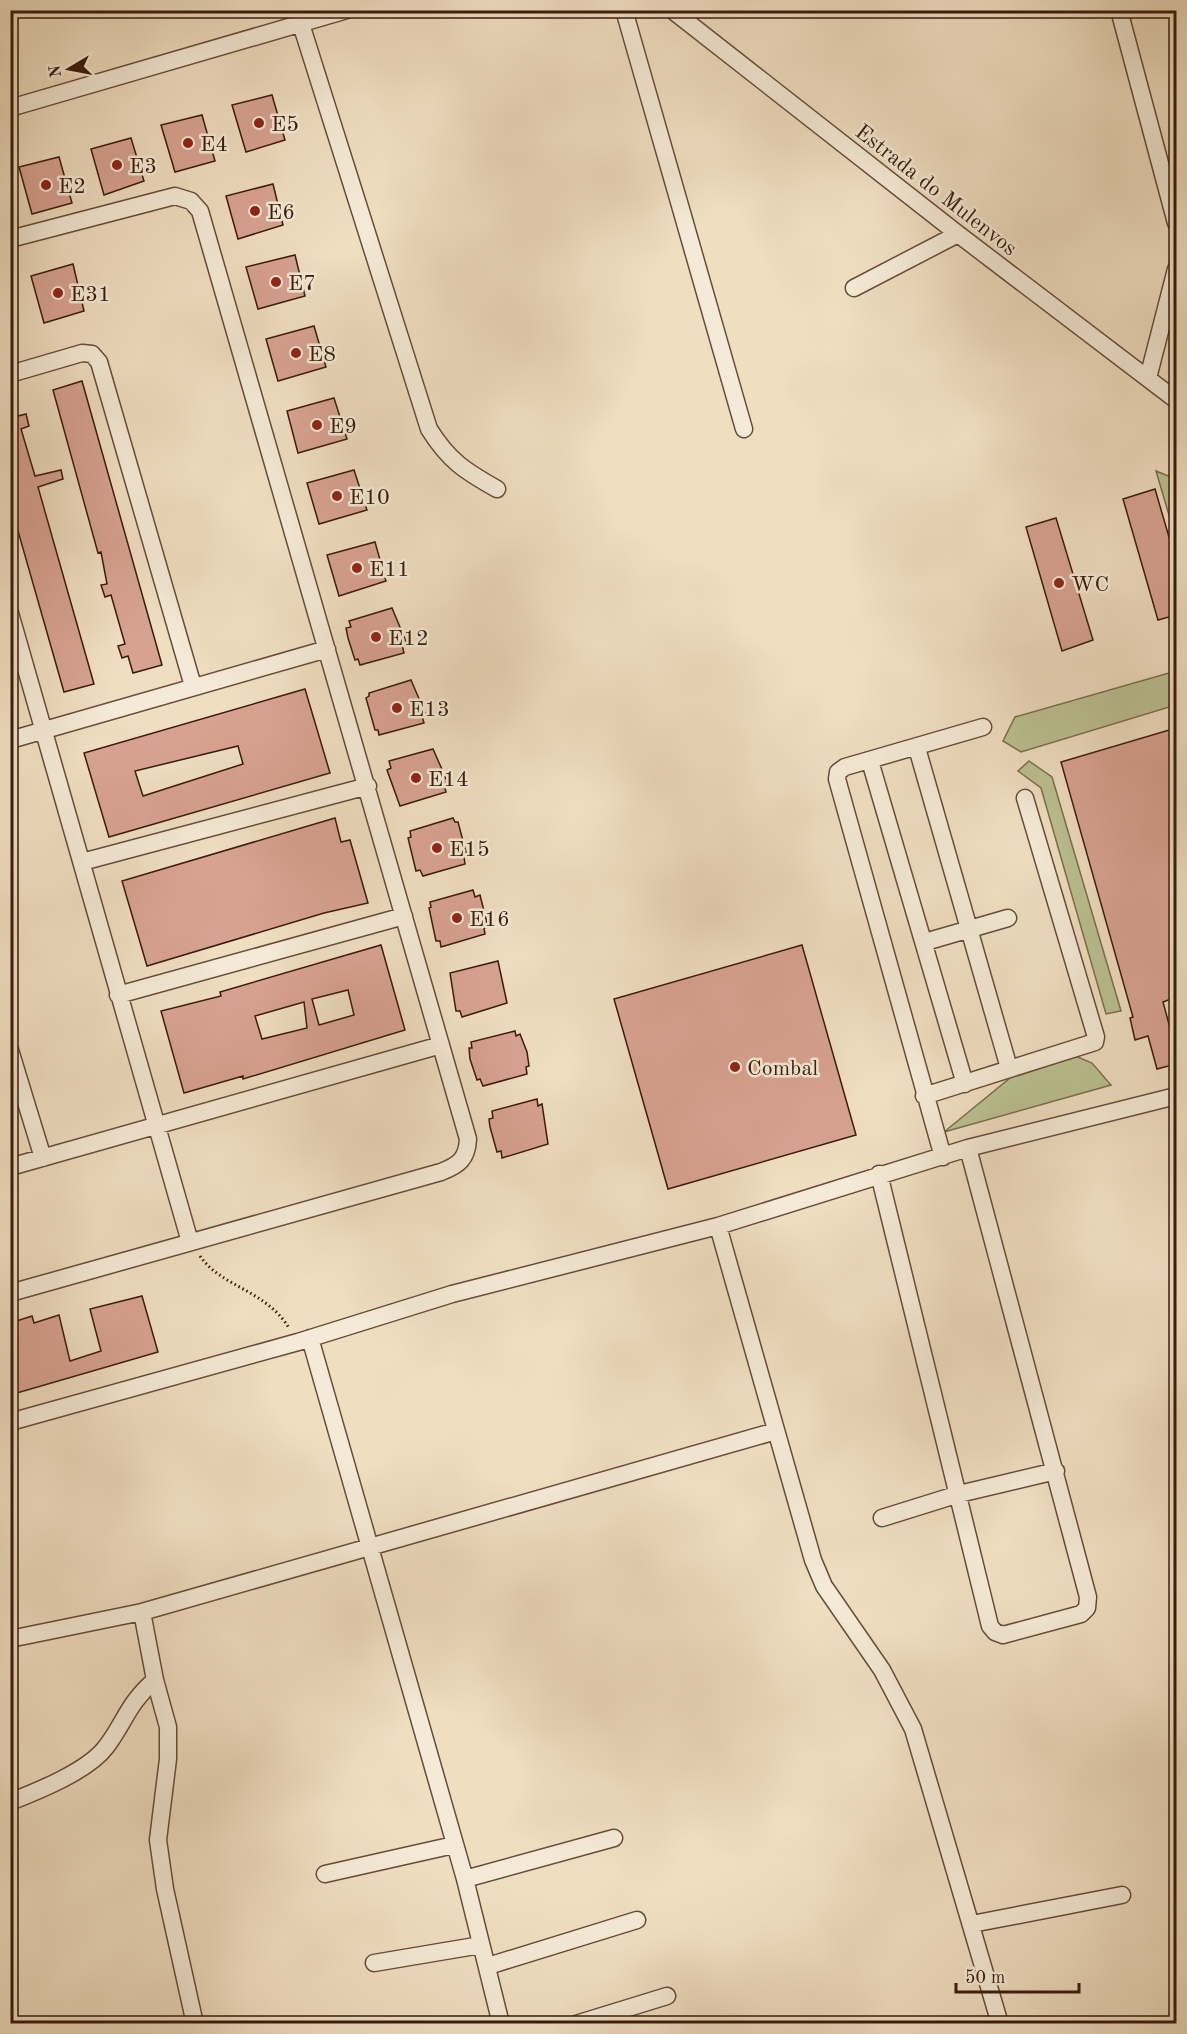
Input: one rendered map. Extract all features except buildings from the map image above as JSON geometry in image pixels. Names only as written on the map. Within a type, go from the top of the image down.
[{"type":"street","points":[[10,108],[347,10]]},
{"type":"street","points":[[624,10],[744,429]]},
{"type":"street","name":"Estrada do Mulenvos","points":[[672,10],[958,234],[1176,400]]},
{"type":"street","points":[[1119,10],[1176,223]]},
{"type":"street","points":[[302,24],[429,429],[441,450],[457,466],[497,489]]},
{"type":"street","points":[[10,239],[175,196],[192,201],[200,211],[368,786],[468,1139],[467,1153],[457,1166],[10,1293]]},
{"type":"street","points":[[854,288],[958,234]]},
{"type":"street","points":[[1148,378],[1176,269]]},
{"type":"street","points":[[10,374],[82,353],[92,354],[99,362],[193,686]]},
{"type":"street","points":[[10,614],[190,1242]]},
{"type":"street","points":[[10,740],[327,649]]},
{"type":"street","points":[[943,1157],[924,1096],[837,779],[838,772],[845,767],[917,748],[956,744],[983,727]]},
{"type":"street","points":[[917,748],[1009,1068]]},
{"type":"street","points":[[870,761],[965,1084]]},
{"type":"street","points":[[82,862],[368,786]]},
{"type":"street","points":[[924,1096],[1009,1068],[1046,1046],[1090,1045],[1096,1037],[1025,798]]},
{"type":"street","points":[[118,995],[404,916]]},
{"type":"street","points":[[925,942],[1009,921]]},
{"type":"street","points":[[10,1167],[441,1045]]},
{"type":"street","points":[[10,1050],[43,1158]]},
{"type":"street","points":[[10,1422],[304,1340],[452,1294],[718,1226],[968,1148],[1176,1096]]},
{"type":"street","points":[[879,1174],[990,1626],[995,1632],[1003,1635],[1081,1614],[1087,1608],[1088,1597],[968,1148]]},
{"type":"street","points":[[718,1226],[813,1560],[824,1586],[882,1670],[913,1729],[1000,2024]]},
{"type":"street","points":[[304,1340],[368,1546],[465,1879],[501,2024]]},
{"type":"street","points":[[10,1639],[142,1612],[776,1431]]},
{"type":"street","points":[[882,1518],[959,1494],[1056,1471]]},
{"type":"street","points":[[142,1612],[154,1680],[168,1727],[168,1748],[158,1840],[165,1889],[195,2024]]},
{"type":"street","points":[[10,1802],[36,1792],[93,1761],[106,1747],[138,1694],[154,1680]]},
{"type":"street","points":[[465,1879],[614,1838]]},
{"type":"street","points":[[325,1874],[454,1845]]},
{"type":"street","points":[[972,1924],[1122,1895]]},
{"type":"street","points":[[488,1966],[637,1920]]},
{"type":"street","points":[[374,1963],[481,1945]]},
{"type":"street","points":[[576,2024],[667,1996]]},
{"type":"path","points":[[190,1242],[206,1265],[217,1274],[268,1303],[304,1340]]},
{"type":"green space","points":[[1156,471],[1176,479],[1176,539]]},
{"type":"green space","points":[[1176,671],[1176,705],[1021,752],[1003,741],[1015,717]]},
{"type":"green space","points":[[1029,761],[1052,777],[1121,1011],[1106,1014],[1041,788],[1018,771]]},
{"type":"green space","points":[[1073,1055],[1092,1063],[1111,1085],[944,1132],[1015,1074]]},
{"type":"place","name":"E5","points":[[259,123]]},
{"type":"place","name":"E4","points":[[188,143]]},
{"type":"place","name":"E3","points":[[117,165]]},
{"type":"place","name":"E2","points":[[46,185]]},
{"type":"place","name":"E6","points":[[255,211]]},
{"type":"place","name":"E7","points":[[276,282]]},
{"type":"place","name":"E31","points":[[58,293]]},
{"type":"place","name":"E8","points":[[296,353]]},
{"type":"place","name":"E9","points":[[317,425]]},
{"type":"place","name":"E10","points":[[337,496]]},
{"type":"place","name":"E11","points":[[357,568]]},
{"type":"place","name":"WC","points":[[1059,583]]},
{"type":"place","name":"E12","points":[[376,637]]},
{"type":"place","name":"E13","points":[[397,708]]},
{"type":"place","name":"E14","points":[[416,778]]},
{"type":"place","name":"E15","points":[[437,848]]},
{"type":"place","name":"E16","points":[[457,918]]},
{"type":"place","name":"Combal","points":[[735,1067]]}]
